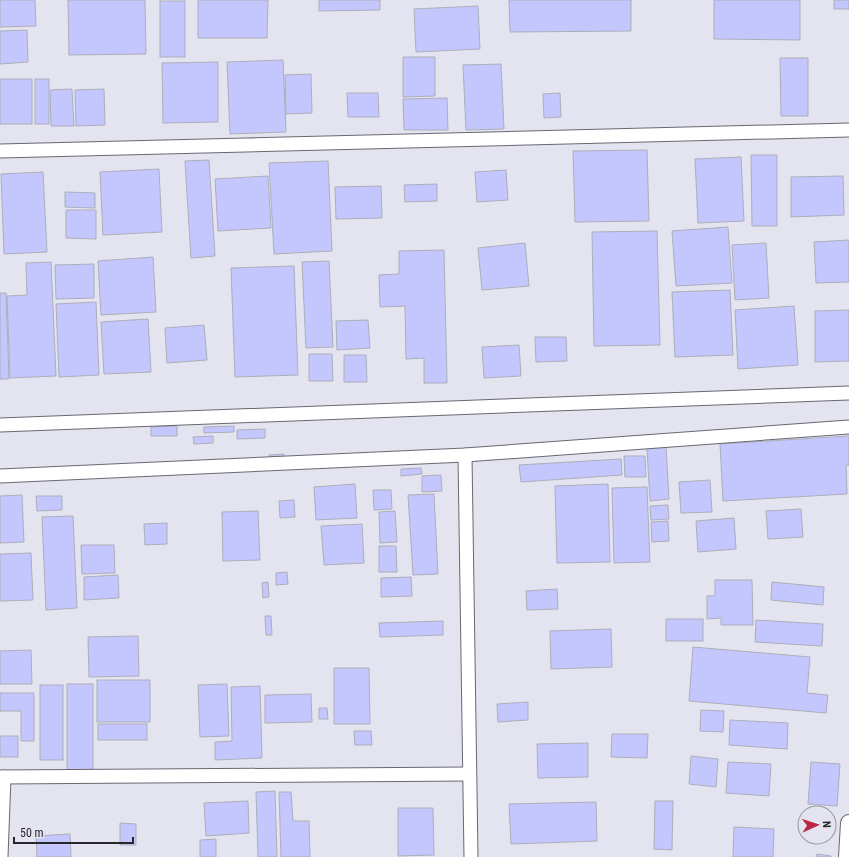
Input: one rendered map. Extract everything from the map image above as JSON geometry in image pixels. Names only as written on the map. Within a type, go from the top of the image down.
[{"type":"street","points":[[0,151],[849,130]]},
{"type":"street","points":[[0,425],[849,393]]},
{"type":"street","points":[[0,476],[465,454],[849,427]]},
{"type":"street","points":[[465,454],[471,857]]},
{"type":"street","points":[[0,857],[2,777],[469,774]]},
{"type":"street","points":[[847,857],[849,823]]},
{"type":"building","points":[[0,0],[35,0],[36,26],[0,27]]},
{"type":"building","points":[[68,0],[145,0],[146,54],[69,55]]},
{"type":"building","points":[[198,0],[268,0],[267,38],[198,38]]},
{"type":"building","points":[[319,0],[380,0],[380,10],[319,11]]},
{"type":"building","points":[[509,0],[631,0],[631,31],[510,32]]},
{"type":"building","points":[[714,0],[800,0],[800,40],[714,39]]},
{"type":"building","points":[[834,0],[849,0],[849,9],[834,9]]},
{"type":"building","points":[[160,1],[185,1],[185,57],[160,57]]},
{"type":"building","points":[[478,6],[480,49],[416,52],[414,9]]},
{"type":"building","points":[[27,30],[28,62],[0,64],[0,31]]},
{"type":"building","points":[[403,57],[435,57],[435,96],[403,97]]},
{"type":"building","points":[[780,58],[808,58],[808,116],[781,116]]},
{"type":"building","points":[[283,60],[286,132],[230,134],[227,62]]},
{"type":"building","points":[[218,62],[218,122],[163,123],[162,63]]},
{"type":"building","points":[[501,64],[504,129],[466,130],[463,65]]},
{"type":"building","points":[[311,74],[312,113],[286,114],[285,75]]},
{"type":"building","points":[[0,79],[32,79],[32,124],[0,124]]},
{"type":"building","points":[[35,79],[49,79],[49,124],[35,124]]},
{"type":"building","points":[[72,89],[74,126],[51,126],[50,90]]},
{"type":"building","points":[[104,89],[105,125],[76,126],[75,90]]},
{"type":"building","points":[[347,93],[378,93],[379,117],[348,117]]},
{"type":"building","points":[[560,93],[561,117],[544,118],[543,94]]},
{"type":"building","points":[[447,98],[448,130],[404,130],[403,99]]},
{"type":"building","points":[[647,150],[649,221],[575,222],[573,151]]},
{"type":"building","points":[[751,155],[777,155],[777,226],[752,226]]},
{"type":"building","points":[[741,157],[744,221],[698,223],[695,159]]},
{"type":"building","points":[[209,160],[215,256],[191,258],[185,161]]},
{"type":"building","points":[[328,161],[332,251],[274,254],[269,163]]},
{"type":"building","points":[[159,169],[162,232],[103,235],[100,172]]},
{"type":"building","points":[[506,170],[508,200],[477,202],[475,172]]},
{"type":"building","points":[[43,172],[47,252],[4,254],[1,174]]},
{"type":"building","points":[[268,176],[271,228],[218,231],[215,179]]},
{"type":"building","points":[[843,176],[844,215],[791,217],[791,177]]},
{"type":"building","points":[[437,184],[437,201],[405,202],[404,185]]},
{"type":"building","points":[[381,186],[382,218],[336,219],[335,187]]},
{"type":"building","points":[[65,192],[95,193],[95,208],[65,207]]},
{"type":"building","points":[[66,210],[96,210],[96,239],[66,238]]},
{"type":"building","points":[[728,227],[732,283],[676,286],[672,231]]},
{"type":"building","points":[[657,231],[660,345],[594,346],[592,232]]},
{"type":"building","points":[[849,240],[849,282],[816,283],[814,242]]},
{"type":"building","points":[[525,243],[529,286],[482,290],[478,248]]},
{"type":"building","points":[[766,243],[769,298],[735,300],[732,245]]},
{"type":"building","points":[[444,250],[447,383],[424,383],[424,358],[406,359],[405,306],[380,307],[379,275],[399,274],[399,251]]},
{"type":"building","points":[[153,257],[156,312],[101,315],[98,261]]},
{"type":"building","points":[[329,261],[333,347],[306,348],[302,262]]},
{"type":"building","points":[[51,262],[56,376],[10,378],[7,296],[27,295],[26,263]]},
{"type":"building","points":[[94,264],[94,298],[56,299],[55,265]]},
{"type":"building","points":[[294,266],[298,375],[235,377],[231,268]]},
{"type":"building","points":[[730,290],[733,355],[675,357],[672,292]]},
{"type":"building","points":[[0,293],[6,293],[9,379],[0,379]]},
{"type":"building","points":[[96,302],[99,375],[59,377],[56,304]]},
{"type":"building","points":[[794,306],[798,365],[738,369],[735,310]]},
{"type":"building","points":[[849,310],[849,361],[815,362],[815,311]]},
{"type":"building","points":[[148,319],[151,372],[104,374],[101,322]]},
{"type":"building","points":[[368,320],[370,348],[337,350],[336,321]]},
{"type":"building","points":[[204,325],[207,360],[167,363],[165,328]]},
{"type":"building","points":[[535,337],[566,337],[567,361],[536,362]]},
{"type":"building","points":[[519,345],[521,376],[484,378],[482,347]]},
{"type":"building","points":[[309,354],[332,354],[333,381],[309,381]]},
{"type":"building","points":[[344,355],[366,355],[367,382],[344,382]]},
{"type":"building","points":[[177,426],[177,436],[151,436],[151,427]]},
{"type":"building","points":[[234,426],[234,432],[204,433],[204,427]]},
{"type":"building","points":[[265,429],[265,438],[237,439],[237,430]]},
{"type":"building","points":[[213,436],[213,443],[194,444],[193,437]]},
{"type":"building","points":[[849,436],[849,465],[846,465],[847,494],[723,501],[720,444]]},
{"type":"building","points":[[666,447],[669,499],[650,501],[647,449]]},
{"type":"building","points":[[284,454],[285,461],[270,462],[269,455]]},
{"type":"building","points":[[624,456],[645,456],[646,477],[625,477]]},
{"type":"building","points":[[621,459],[622,475],[521,482],[519,465]]},
{"type":"building","points":[[421,468],[422,474],[401,476],[401,469]]},
{"type":"building","points":[[441,475],[442,491],[422,492],[422,476]]},
{"type":"building","points":[[710,480],[712,512],[681,513],[679,482]]},
{"type":"building","points":[[355,484],[357,518],[316,520],[314,487]]},
{"type":"building","points":[[608,484],[610,562],[557,563],[555,486]]},
{"type":"building","points":[[647,487],[650,562],[614,563],[612,488]]},
{"type":"building","points":[[373,490],[391,490],[392,509],[374,510]]},
{"type":"building","points":[[434,494],[438,574],[413,575],[408,495]]},
{"type":"building","points":[[22,495],[24,542],[0,543],[0,496]]},
{"type":"building","points":[[36,496],[62,496],[62,510],[37,511]]},
{"type":"building","points":[[294,500],[295,517],[280,518],[279,501]]},
{"type":"building","points":[[668,505],[669,519],[651,520],[650,506]]},
{"type":"building","points":[[801,509],[803,537],[768,539],[766,511]]},
{"type":"building","points":[[258,511],[260,560],[223,561],[222,512]]},
{"type":"building","points":[[395,511],[397,542],[380,543],[379,512]]},
{"type":"building","points":[[73,516],[77,608],[46,610],[42,517]]},
{"type":"building","points":[[734,518],[736,549],[698,552],[696,521]]},
{"type":"building","points":[[668,521],[669,541],[652,542],[651,522]]},
{"type":"building","points":[[167,523],[167,544],[145,545],[144,524]]},
{"type":"building","points":[[362,524],[364,563],[324,565],[321,526]]},
{"type":"building","points":[[81,545],[114,545],[115,573],[82,574]]},
{"type":"building","points":[[379,546],[396,546],[397,572],[379,572]]},
{"type":"building","points":[[31,553],[33,600],[0,601],[0,554]]},
{"type":"building","points":[[287,572],[288,584],[276,585],[276,573]]},
{"type":"building","points":[[118,575],[119,598],[84,600],[84,577]]},
{"type":"building","points":[[411,577],[412,596],[381,597],[381,578]]},
{"type":"building","points":[[715,580],[752,580],[753,625],[721,625],[721,618],[707,619],[707,596],[715,596]]},
{"type":"building","points":[[268,582],[269,597],[263,598],[262,583]]},
{"type":"building","points":[[772,582],[824,587],[823,605],[771,600]]},
{"type":"building","points":[[557,589],[558,609],[527,610],[526,591]]},
{"type":"building","points":[[265,616],[271,616],[272,635],[266,635]]},
{"type":"building","points":[[666,619],[703,619],[703,641],[666,641]]},
{"type":"building","points":[[756,620],[823,624],[822,646],[755,642]]},
{"type":"building","points":[[443,621],[443,635],[380,637],[379,623]]},
{"type":"building","points":[[611,629],[612,667],[551,669],[550,631]]},
{"type":"building","points":[[138,636],[139,676],[89,677],[88,637]]},
{"type":"building","points":[[693,647],[810,657],[807,693],[828,695],[826,713],[689,701]]},
{"type":"building","points":[[31,650],[32,684],[0,684],[0,651]]},
{"type":"building","points":[[334,668],[369,668],[370,724],[334,724]]},
{"type":"building","points":[[97,680],[150,680],[150,722],[97,722]]},
{"type":"building","points":[[67,684],[93,684],[93,771],[67,771]]},
{"type":"building","points":[[227,684],[229,736],[200,737],[198,685]]},
{"type":"building","points":[[40,685],[63,685],[63,760],[40,760]]},
{"type":"building","points":[[260,686],[262,758],[215,760],[215,742],[232,741],[231,687]]},
{"type":"building","points":[[0,693],[34,693],[34,741],[21,741],[21,711],[0,711]]},
{"type":"building","points":[[311,694],[312,722],[265,723],[265,695]]},
{"type":"building","points":[[528,702],[528,720],[498,722],[497,704]]},
{"type":"building","points":[[319,708],[327,708],[328,719],[319,719]]},
{"type":"building","points":[[701,710],[724,711],[723,732],[700,731]]},
{"type":"building","points":[[730,720],[788,723],[787,749],[729,745]]},
{"type":"building","points":[[98,724],[147,724],[147,740],[98,740]]},
{"type":"building","points":[[354,731],[371,731],[372,745],[355,745]]},
{"type":"building","points":[[612,734],[648,734],[647,758],[611,757]]},
{"type":"building","points":[[0,736],[18,736],[18,757],[0,757]]},
{"type":"building","points":[[588,743],[588,777],[538,778],[537,744]]},
{"type":"building","points":[[691,756],[718,759],[716,787],[689,784]]},
{"type":"building","points":[[728,762],[771,764],[769,796],[726,793]]},
{"type":"building","points":[[811,762],[840,764],[837,806],[808,804]]},
{"type":"building","points":[[275,791],[277,857],[258,857],[256,792]]},
{"type":"building","points":[[279,792],[291,792],[293,821],[309,821],[310,857],[281,857]]},
{"type":"building","points":[[248,801],[249,833],[206,836],[204,803]]},
{"type":"building","points":[[655,801],[673,801],[672,850],[654,849]]},
{"type":"building","points":[[596,802],[597,841],[511,844],[509,804]]},
{"type":"building","points":[[398,808],[433,808],[434,855],[398,856]]},
{"type":"building","points":[[120,823],[136,824],[136,845],[120,845]]},
{"type":"building","points":[[734,827],[774,829],[773,857],[733,857]]},
{"type":"building","points":[[70,834],[71,857],[37,857],[36,836]]},
{"type":"building","points":[[216,839],[216,857],[200,857],[200,840]]},
{"type":"building","points":[[817,854],[831,856],[831,857],[816,857]]}]
